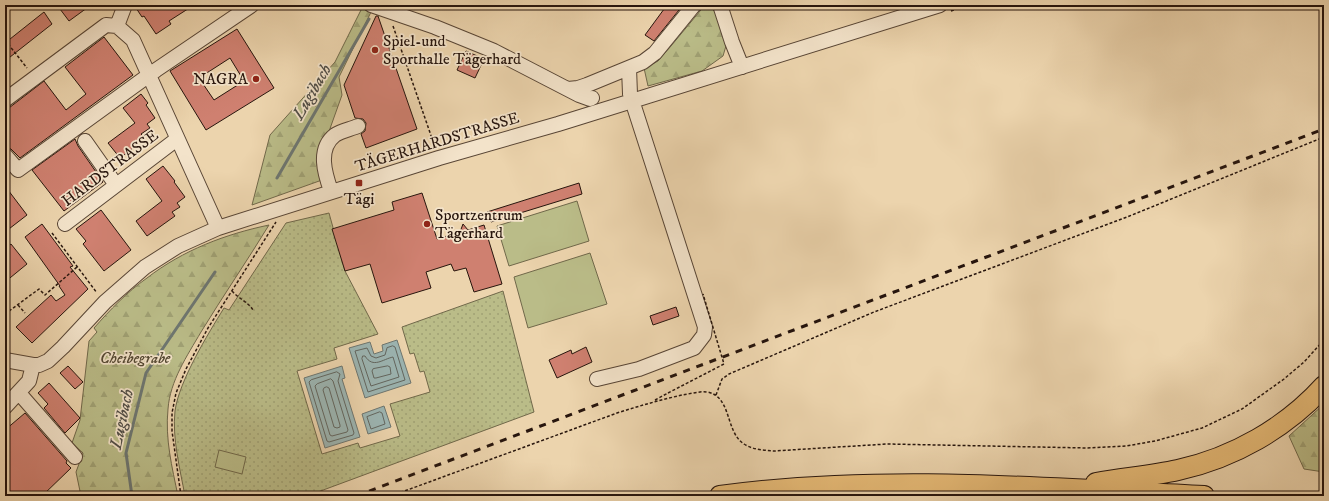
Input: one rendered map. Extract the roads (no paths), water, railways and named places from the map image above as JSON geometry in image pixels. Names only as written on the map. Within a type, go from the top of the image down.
[{"type":"highway","points":[[1068,490],[1122,478],[1153,475],[1179,470],[1220,458],[1247,445],[1278,426],[1303,407],[1324,386]]},
{"type":"highway","points":[[720,496],[792,489],[871,486],[963,486],[1204,496]]},
{"type":"street","points":[[5,100],[106,25],[116,26],[125,5]]},
{"type":"street","points":[[5,155],[18,170],[149,76],[252,5]]},
{"type":"street","points":[[371,5],[435,27],[494,51],[579,95],[592,98]]},
{"type":"street","points":[[568,89],[587,85],[643,62],[656,53],[694,5]]},
{"type":"street","points":[[720,5],[742,67]]},
{"type":"street","name":"TÄGERHARDSTRASSE","points":[[33,365],[39,365],[48,361],[105,302],[145,267],[162,255],[198,236],[218,228],[265,214],[331,191],[742,67],[940,5]]},
{"type":"street","name":"HARDSTRASSE","points":[[116,26],[133,40],[176,139],[218,228]]},
{"type":"street","points":[[597,378],[639,369],[694,348],[704,335],[705,327],[630,94],[629,68]]},
{"type":"street","points":[[331,191],[324,168],[324,158],[329,142],[334,136],[358,126]]},
{"type":"street","name":"HARDSTRASSE","points":[[65,224],[176,139]]},
{"type":"street","points":[[85,142],[116,185]]},
{"type":"street","points":[[5,360],[33,365],[29,381],[5,407]]},
{"type":"street","points":[[19,393],[75,457]]},
{"type":"water","points":[[397,340],[411,383],[365,398],[349,348],[370,342],[374,354],[383,351],[382,345]]},
{"type":"water","points":[[342,366],[345,378],[342,379],[360,437],[325,448],[304,378]]},
{"type":"water","points":[[384,406],[391,427],[368,434],[362,414]]},
{"type":"waterway","name":"Lugibach","points":[[277,178],[369,19]]},
{"type":"waterway","name":"Lugibach","points":[[132,496],[126,453],[146,373],[215,272]]},
{"type":"railway","points":[[356,496],[1324,129]]},
{"type":"place","name":"Spiel-und Sporthalle Tägerhard","points":[[375,50]]},
{"type":"place","name":"NAGRA","points":[[256,79]]},
{"type":"place","name":"Tägi","points":[[359,183]]},
{"type":"place","name":"Sportzentrum Tägerhard","points":[[427,224]]},
{"type":"park label","name":"Cheibegrabe","points":[[135,358]]}]
